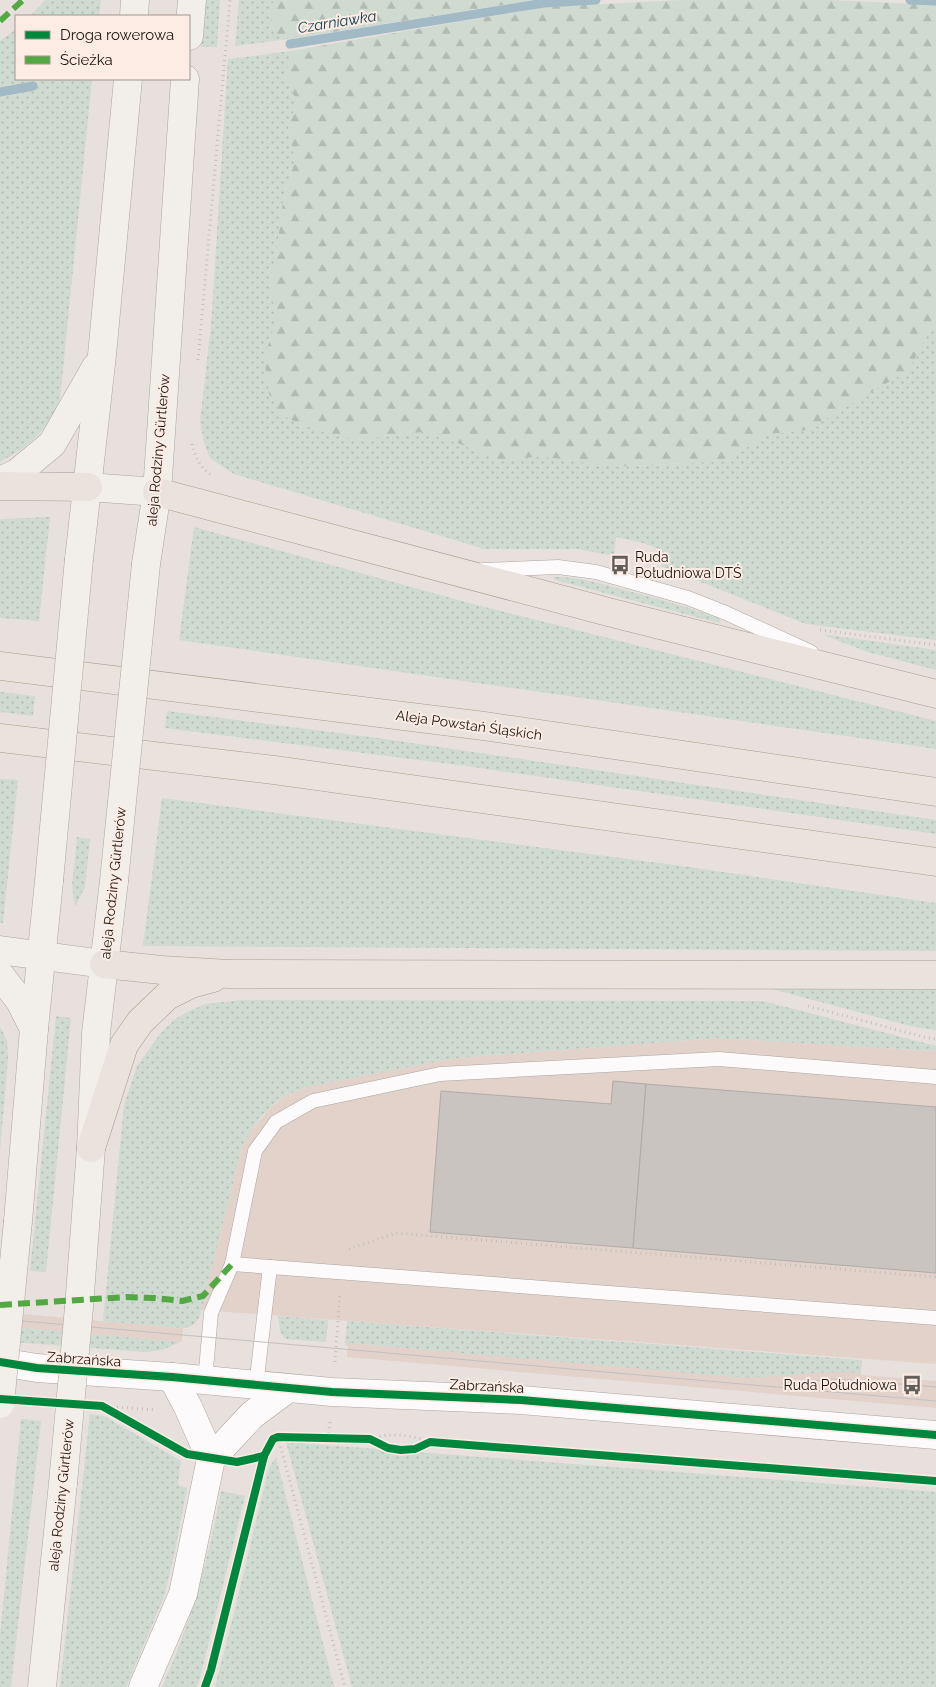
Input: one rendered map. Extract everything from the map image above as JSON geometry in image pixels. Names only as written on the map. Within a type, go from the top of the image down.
[{"type":"main road","points":[[134,15],[135,0]]},
{"type":"main road","points":[[190,24],[192,0]]},
{"type":"main road","points":[[0,1404],[79,559],[102,355],[128,80]]},
{"type":"main road","name":"aleja Rodziny Gürtlerów","points":[[42,1687],[87,1220],[96,1033],[114,881],[146,564],[157,492],[185,80]]},
{"type":"main road","points":[[0,481],[17,473],[52,444],[102,355]]},
{"type":"main road","points":[[0,486],[88,487],[157,492],[622,615],[855,672],[936,694]]},
{"type":"main road","name":"Aleja Powstań Śląskich","points":[[0,666],[484,726],[936,792]]},
{"type":"main road","points":[[0,738],[274,770],[936,862]]},
{"type":"main road","points":[[0,950],[104,964],[229,974],[936,976]]},
{"type":"main road","points":[[91,1148],[124,1044],[140,1022],[167,996],[191,984],[229,974]]},
{"type":"main road","points":[[0,975],[20,1001],[34,1029]]},
{"type":"street","name":"Zabrzańska","points":[[0,1362],[37,1368],[332,1392],[521,1400],[936,1435]]},
{"type":"street","name":"Zabrzańska","points":[[0,1371],[37,1368]]},
{"type":"street","points":[[172,1378],[188,1407],[211,1459]]},
{"type":"street","points":[[143,1687],[183,1594],[211,1459],[252,1415],[287,1388]]},
{"type":"lane","points":[[205,1381],[211,1313],[232,1264],[256,1151],[276,1122],[313,1102],[440,1074],[719,1059],[936,1077]]},
{"type":"lane","points":[[232,1264],[936,1318]]},
{"type":"lane","points":[[256,1386],[270,1267]]},
{"type":"path","points":[[197,369],[230,0]]},
{"type":"path","points":[[190,436],[194,453],[205,470],[216,478]]},
{"type":"path","points":[[814,629],[936,645]]},
{"type":"path","points":[[102,1406],[164,1410]]},
{"type":"path","points":[[102,1406],[119,1416]]},
{"type":"path","points":[[370,1439],[383,1435],[419,1438],[430,1442]]},
{"type":"path","points":[[370,1439],[384,1445]]},
{"type":"path","points":[[274,1440],[345,1687]]},
{"type":"path","points":[[423,1447],[430,1442]]},
{"type":"shaded area","points":[[717,1038],[936,1051],[936,1364],[201,1310],[242,1147],[249,1133],[271,1107],[285,1096],[307,1087],[456,1058]]},
{"type":"shaded area","points":[[0,1312],[183,1328],[182,1339],[181,1342],[0,1326]]},
{"type":"shaded area","points":[[348,1343],[748,1377],[851,1372],[861,1373],[861,1375],[936,1381],[936,1408],[347,1357]]},
{"type":"green space","points":[[46,0],[101,0],[99,15],[31,15]]},
{"type":"green space","points":[[206,0],[220,0],[217,47],[201,47]]},
{"type":"green space","points":[[239,0],[274,0],[269,13],[274,33],[290,39],[235,46]]},
{"type":"green space","points":[[274,0],[533,0],[290,39],[274,33],[269,13]]},
{"type":"green space","points":[[682,0],[831,0],[936,5],[936,323],[929,331],[909,370],[807,430],[769,434],[724,461],[613,467],[539,456],[502,461],[455,442],[422,432],[356,440],[306,428],[281,414],[269,394],[264,358],[276,322],[270,282],[284,194],[295,161],[288,127],[297,101],[285,79],[291,51],[545,7]]},
{"type":"green space","points":[[15,30],[15,80],[92,80],[60,399],[43,429],[29,443],[0,462],[0,41]]},
{"type":"green space","points":[[291,51],[285,79],[297,101],[288,127],[295,161],[284,194],[270,282],[276,322],[264,358],[356,440],[422,432],[455,442],[502,461],[539,456],[615,467],[724,461],[769,434],[807,430],[908,370],[929,331],[936,323],[936,640],[806,624],[661,566],[662,550],[643,543],[616,537],[614,556],[578,549],[485,549],[234,474],[210,458],[204,443],[200,421],[211,326],[228,59]]},
{"type":"green space","points":[[50,517],[39,621],[0,618],[0,519]]},
{"type":"green space","points":[[194,527],[469,603],[936,721],[936,749],[179,640]]},
{"type":"green space","points":[[555,577],[592,581],[686,607],[720,619],[721,622],[555,580]]},
{"type":"green space","points":[[821,634],[936,650],[936,670],[868,652]]},
{"type":"green space","points":[[0,692],[35,696],[33,716],[0,712]]},
{"type":"green space","points":[[167,711],[378,738],[936,820],[936,834],[459,765],[165,728]]},
{"type":"green space","points":[[0,779],[18,780],[3,923],[0,923]]},
{"type":"green space","points":[[162,798],[682,866],[936,903],[936,951],[143,946]]},
{"type":"green space","points":[[77,837],[90,839],[85,887],[75,907],[72,886]]},
{"type":"green space","points":[[772,989],[936,989],[936,1030],[910,1026]]},
{"type":"green space","points":[[241,1000],[759,1001],[936,1046],[936,1051],[717,1038],[456,1058],[307,1087],[285,1096],[272,1106],[255,1125],[242,1146],[200,1316],[195,1323],[183,1328],[103,1321],[124,1105],[137,1066],[160,1034],[174,1020],[206,1004]]},
{"type":"green space","points":[[56,1016],[71,1018],[46,1272],[30,1271]]},
{"type":"green space","points":[[0,1026],[7,1041],[8,1059],[0,1151]]},
{"type":"green space","points":[[278,1316],[328,1320],[326,1342],[285,1339],[280,1332]]},
{"type":"green space","points":[[347,1321],[862,1360],[861,1373],[830,1372],[767,1377],[736,1377],[349,1343],[348,1346],[345,1345]]},
{"type":"green space","points":[[0,1326],[181,1342],[162,1350],[146,1352],[0,1341]]},
{"type":"green space","points":[[90,1414],[104,1416],[181,1461],[178,1485],[187,1488],[164,1597],[126,1687],[60,1687]]},
{"type":"green space","points":[[21,1419],[41,1421],[11,1687],[0,1687],[0,1637]]},
{"type":"green space","points":[[286,1442],[936,1492],[936,1687],[352,1687]]},
{"type":"green space","points":[[276,1457],[334,1687],[215,1687],[269,1468]]},
{"type":"green space","points":[[221,1491],[245,1496],[200,1678],[197,1687],[162,1687],[198,1591]]},
{"type":"building","points":[[613,1081],[646,1084],[633,1248],[430,1232],[441,1091],[611,1104]]},
{"type":"building","points":[[646,1084],[936,1107],[936,1273],[633,1248]]},
{"type":"waterway","name":"Czarniawka","points":[[290,44],[544,3],[596,0]]},
{"type":"waterway","name":"Czarniawka","points":[[910,0],[936,1]]},
{"type":"waterway","name":"Czarniawka","points":[[0,92],[33,86]]},
{"type":"tram line","points":[[0,1319],[936,1401]]},
{"type":"tram line","points":[[782,1383],[836,1379],[936,1387]]},
{"type":"marked path","points":[[0,21],[23,0]]},
{"type":"marked path","points":[[0,1305],[126,1297],[182,1301],[203,1296],[232,1264]]},
{"type":"cycle path","points":[[0,1362],[37,1368],[172,1377],[332,1392],[521,1400],[936,1435]]},
{"type":"cycle path","points":[[0,1399],[102,1406],[187,1454],[237,1462],[264,1456]]},
{"type":"cycle path","points":[[205,1687],[211,1670],[264,1456],[273,1439],[278,1437],[370,1439],[388,1448],[401,1450],[415,1449],[430,1442],[936,1481]]},
{"type":"place","name":"Ruda Południowa DTŚ","points":[[620,565]]},
{"type":"place","name":"Ruda Południowa","points":[[912,1385]]}]
